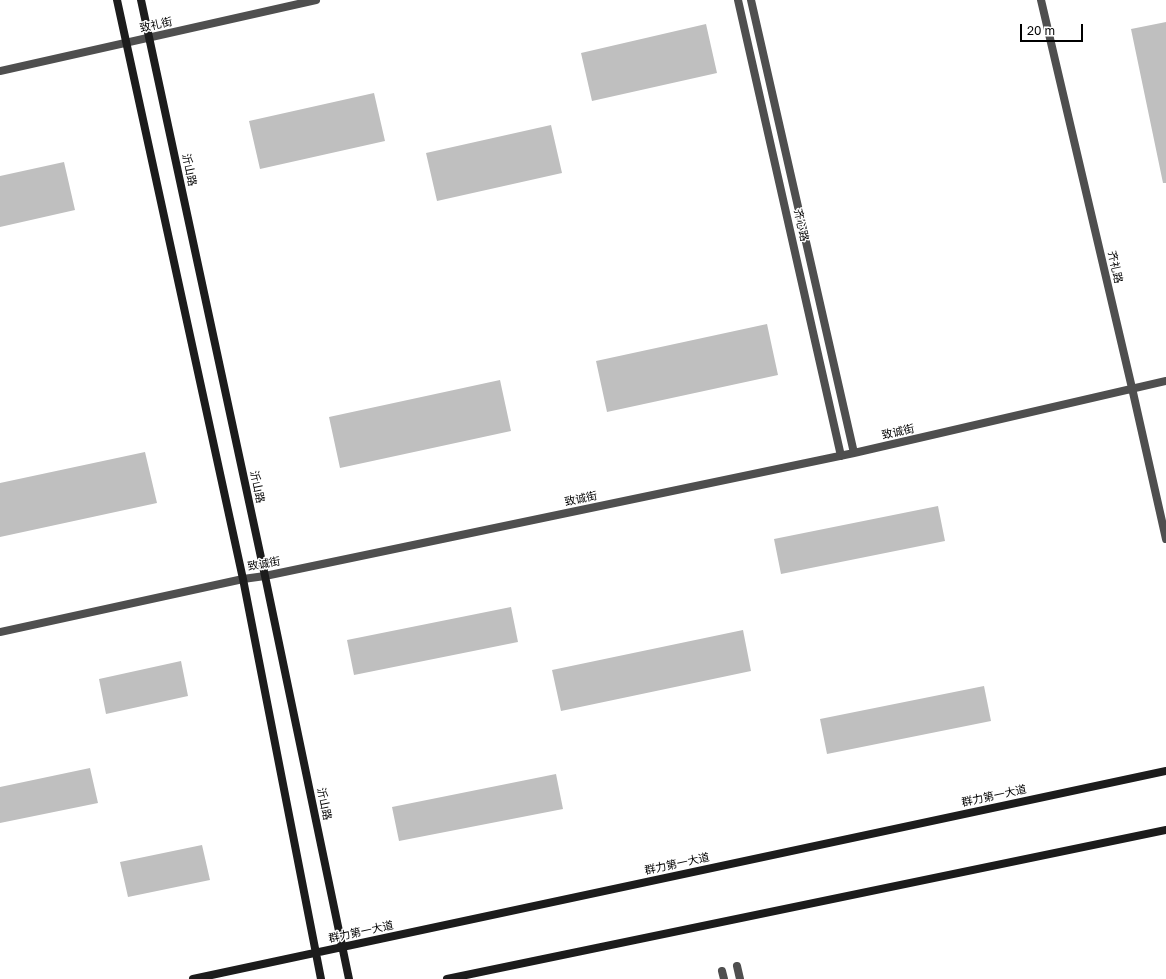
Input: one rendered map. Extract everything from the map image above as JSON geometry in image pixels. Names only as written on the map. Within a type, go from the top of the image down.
[{"type":"main road","points":[[117,0],[243,579],[321,979]]},
{"type":"main road","name":"沂山路","points":[[142,0],[349,979]]},
{"type":"main road","name":"群力第一大道","points":[[194,979],[1166,771]]},
{"type":"main road","points":[[447,979],[1166,830]]},
{"type":"street","name":"致礼街","points":[[0,71],[316,0]]},
{"type":"street","name":"齐心路","points":[[738,0],[841,456]]},
{"type":"street","name":"齐心路","points":[[751,0],[854,453]]},
{"type":"street","name":"齐礼路","points":[[1041,0],[1166,539]]},
{"type":"street","name":"致诚街","points":[[0,632],[243,579],[265,576],[841,456],[1166,381]]},
{"type":"street","points":[[737,966],[740,979]]},
{"type":"street","points":[[722,970],[724,979]]},
{"type":"building","points":[[1166,22],[1166,183],[1163,183],[1131,29]]},
{"type":"building","points":[[706,24],[717,73],[592,101],[581,53]]},
{"type":"building","points":[[374,93],[385,141],[260,169],[249,121]]},
{"type":"building","points":[[551,125],[562,173],[437,201],[426,153]]},
{"type":"building","points":[[64,162],[75,210],[0,227],[0,176]]},
{"type":"building","points":[[767,324],[778,375],[607,412],[596,361]]},
{"type":"building","points":[[500,380],[511,431],[340,468],[329,417]]},
{"type":"building","points":[[145,452],[157,503],[0,537],[0,483]]},
{"type":"building","points":[[938,506],[945,541],[781,574],[774,539]]},
{"type":"building","points":[[511,607],[518,642],[354,675],[347,640]]},
{"type":"building","points":[[743,630],[751,671],[561,711],[552,670]]},
{"type":"building","points":[[181,661],[188,696],[106,714],[99,679]]},
{"type":"building","points":[[984,686],[991,721],[827,754],[820,719]]},
{"type":"building","points":[[90,768],[98,803],[0,823],[0,787]]},
{"type":"building","points":[[556,774],[563,809],[399,841],[392,807]]},
{"type":"building","points":[[202,845],[210,880],[128,897],[120,862]]}]
